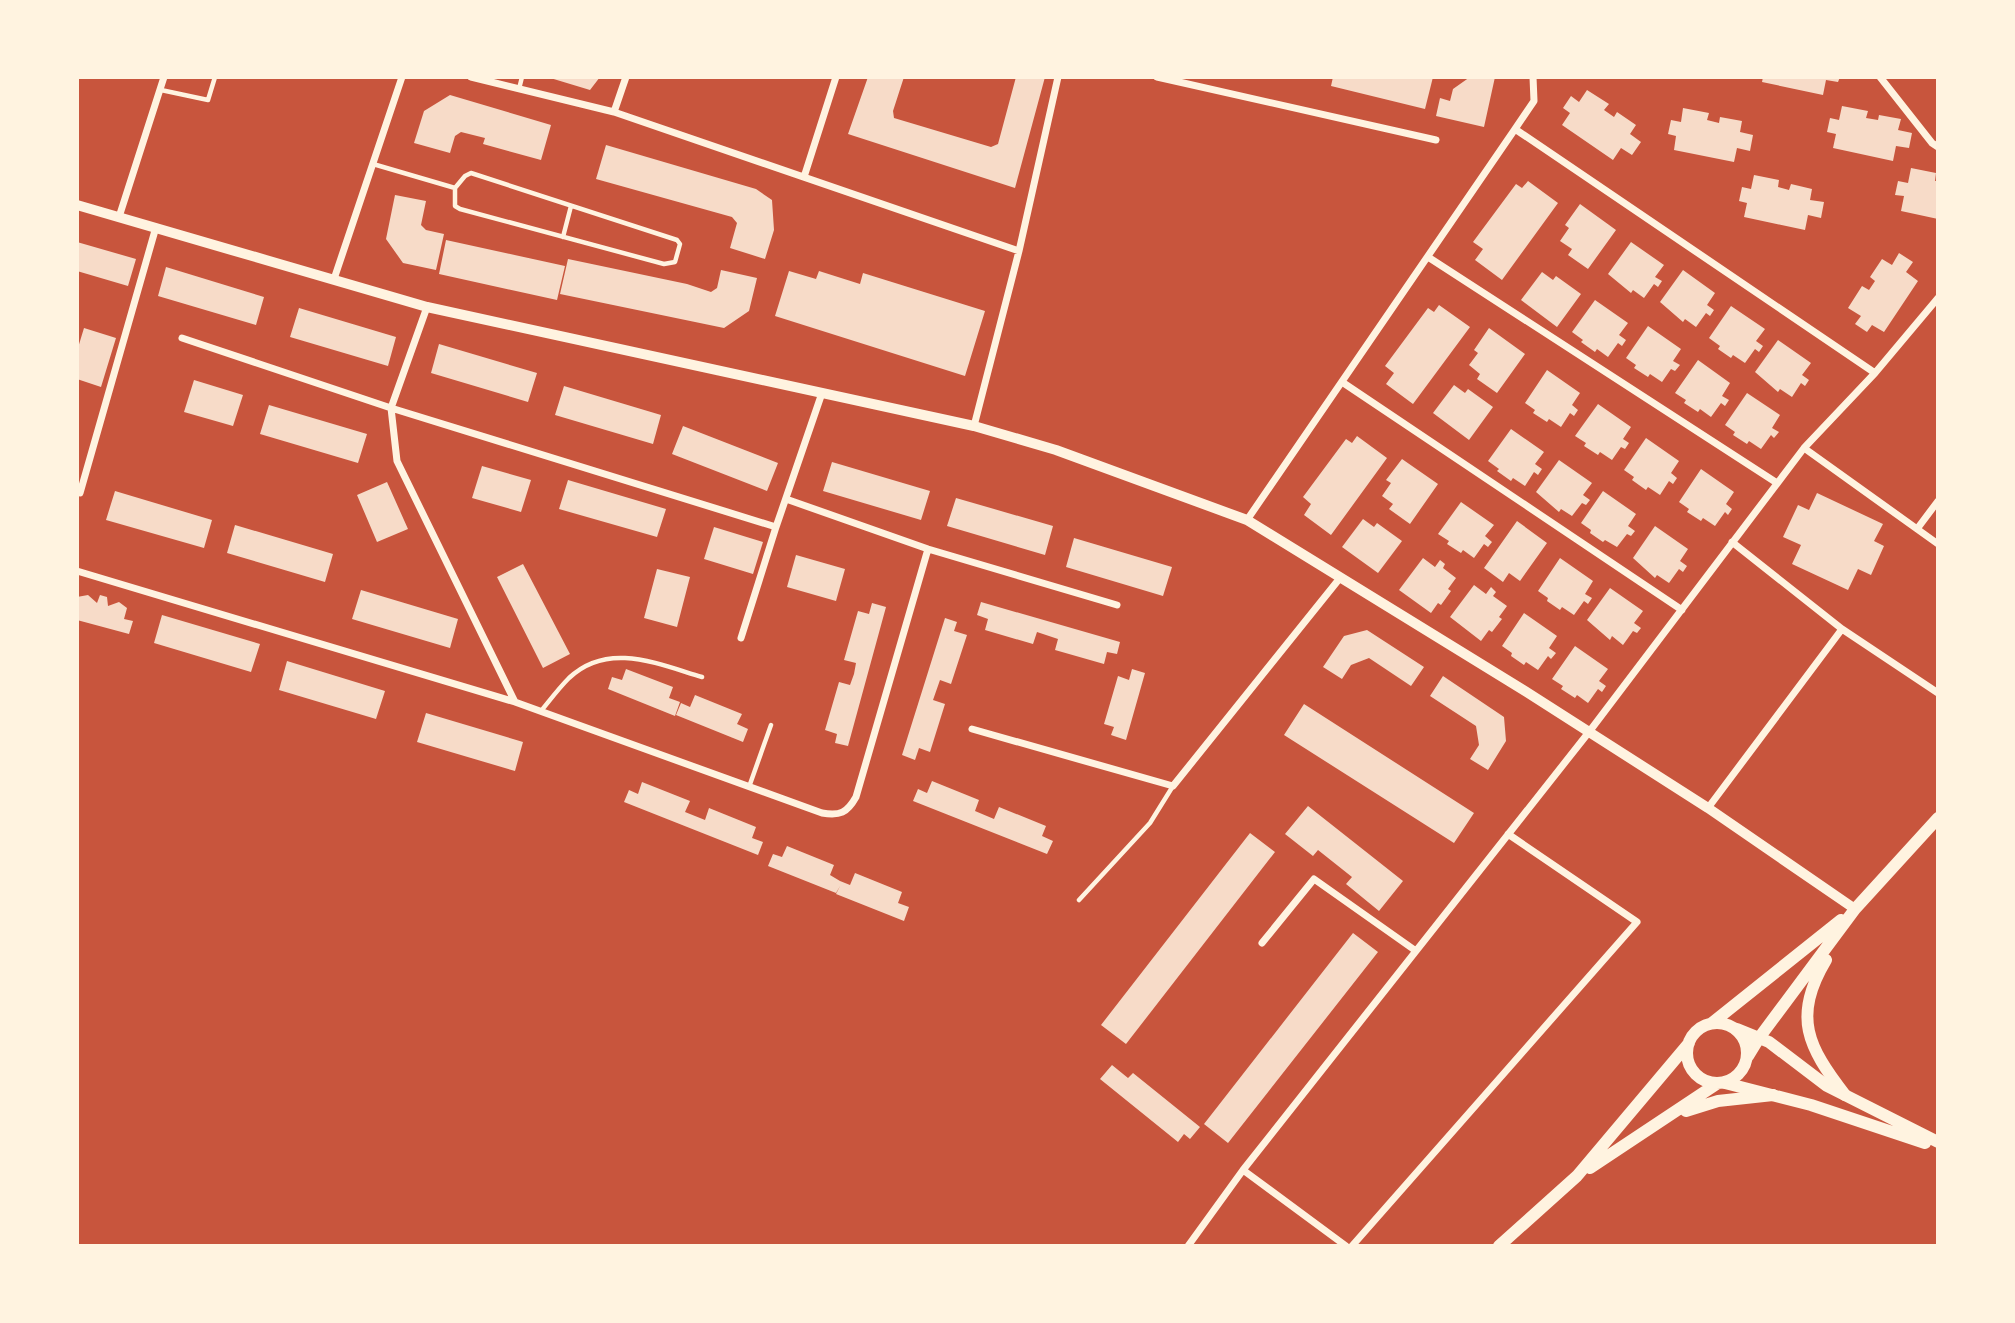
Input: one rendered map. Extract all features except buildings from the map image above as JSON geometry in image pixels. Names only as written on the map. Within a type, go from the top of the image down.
[{"type":"main road","points":[[1577,1176],[1741,1072],[1759,1038],[1855,909],[1938,818]]},
{"type":"main road","points":[[1499,1246],[1577,1176],[1694,1034],[1712,1023],[1855,909]]},
{"type":"main road","points":[[1845,1095],[1815,1053],[1808,1021],[1808,1002],[1819,970],[1855,909]]},
{"type":"main road","points":[[1712,1023],[1720,1023],[1769,1042],[1816,1078],[1938,1145]]},
{"type":"main road","points":[[1737,1029],[1747,1046],[1748,1056]]},
{"type":"main road","points":[[1689,1042],[1687,1052],[1693,1071],[1709,1082],[1773,1095],[1938,1145]]},
{"type":"main road","points":[[1667,1119],[1718,1101],[1773,1095]]},
{"type":"street","points":[[119,217],[164,77]]},
{"type":"street","points":[[334,279],[402,77]]},
{"type":"street","points":[[471,77],[614,111],[1019,251]]},
{"type":"street","points":[[614,111],[626,77]]},
{"type":"street","points":[[804,177],[836,77]]},
{"type":"street","points":[[974,426],[1019,251],[1058,77]]},
{"type":"street","points":[[1157,77],[1436,140]]},
{"type":"street","points":[[1247,520],[1534,101],[1533,77]]},
{"type":"street","points":[[1880,77],[1931,143],[1938,147]]},
{"type":"street","points":[[1515,130],[1875,373]]},
{"type":"street","points":[[77,205],[427,307],[974,426],[1056,450],[1247,520],[1589,732],[1855,909]]},
{"type":"street","points":[[80,493],[156,227]]},
{"type":"street","points":[[1427,257],[1777,483]]},
{"type":"street","points":[[1188,1246],[1243,1170],[1589,732],[1804,448],[1875,373],[1938,298]]},
{"type":"street","points":[[427,307],[391,408],[397,461],[515,702]]},
{"type":"street","points":[[182,338],[391,408],[776,527]]},
{"type":"street","points":[[1342,382],[1682,610]]},
{"type":"street","points":[[741,638],[822,393]]},
{"type":"street","points":[[1804,448],[1938,544]]},
{"type":"street","points":[[786,499],[928,549],[1118,605]]},
{"type":"street","points":[[1917,529],[1938,501]]},
{"type":"street","points":[[1732,542],[1842,629],[1938,693]]},
{"type":"street","points":[[77,571],[515,702],[822,813],[838,815],[849,810],[856,797],[928,549]]},
{"type":"street","points":[[972,729],[1173,786],[1340,578]]},
{"type":"street","points":[[1707,808],[1842,629]]},
{"type":"street","points":[[1352,1246],[1636,922],[1508,834]]},
{"type":"street","points":[[1262,943],[1314,879],[1416,951]]},
{"type":"street","points":[[1243,1170],[1346,1246]]},
{"type":"lane","points":[[160,90],[208,100],[215,77]]},
{"type":"lane","points":[[519,89],[522,77]]},
{"type":"lane","points":[[373,164],[455,188]]},
{"type":"lane","points":[[471,173],[677,240],[680,244],[674,262],[670,264],[460,209],[455,206],[455,188],[471,173]]},
{"type":"lane","points":[[563,237],[571,206]]},
{"type":"lane","points":[[540,711],[571,676],[598,659],[636,657],[702,677]]},
{"type":"lane","points":[[749,787],[771,725]]},
{"type":"lane","points":[[1079,900],[1150,823],[1173,786]]}]
